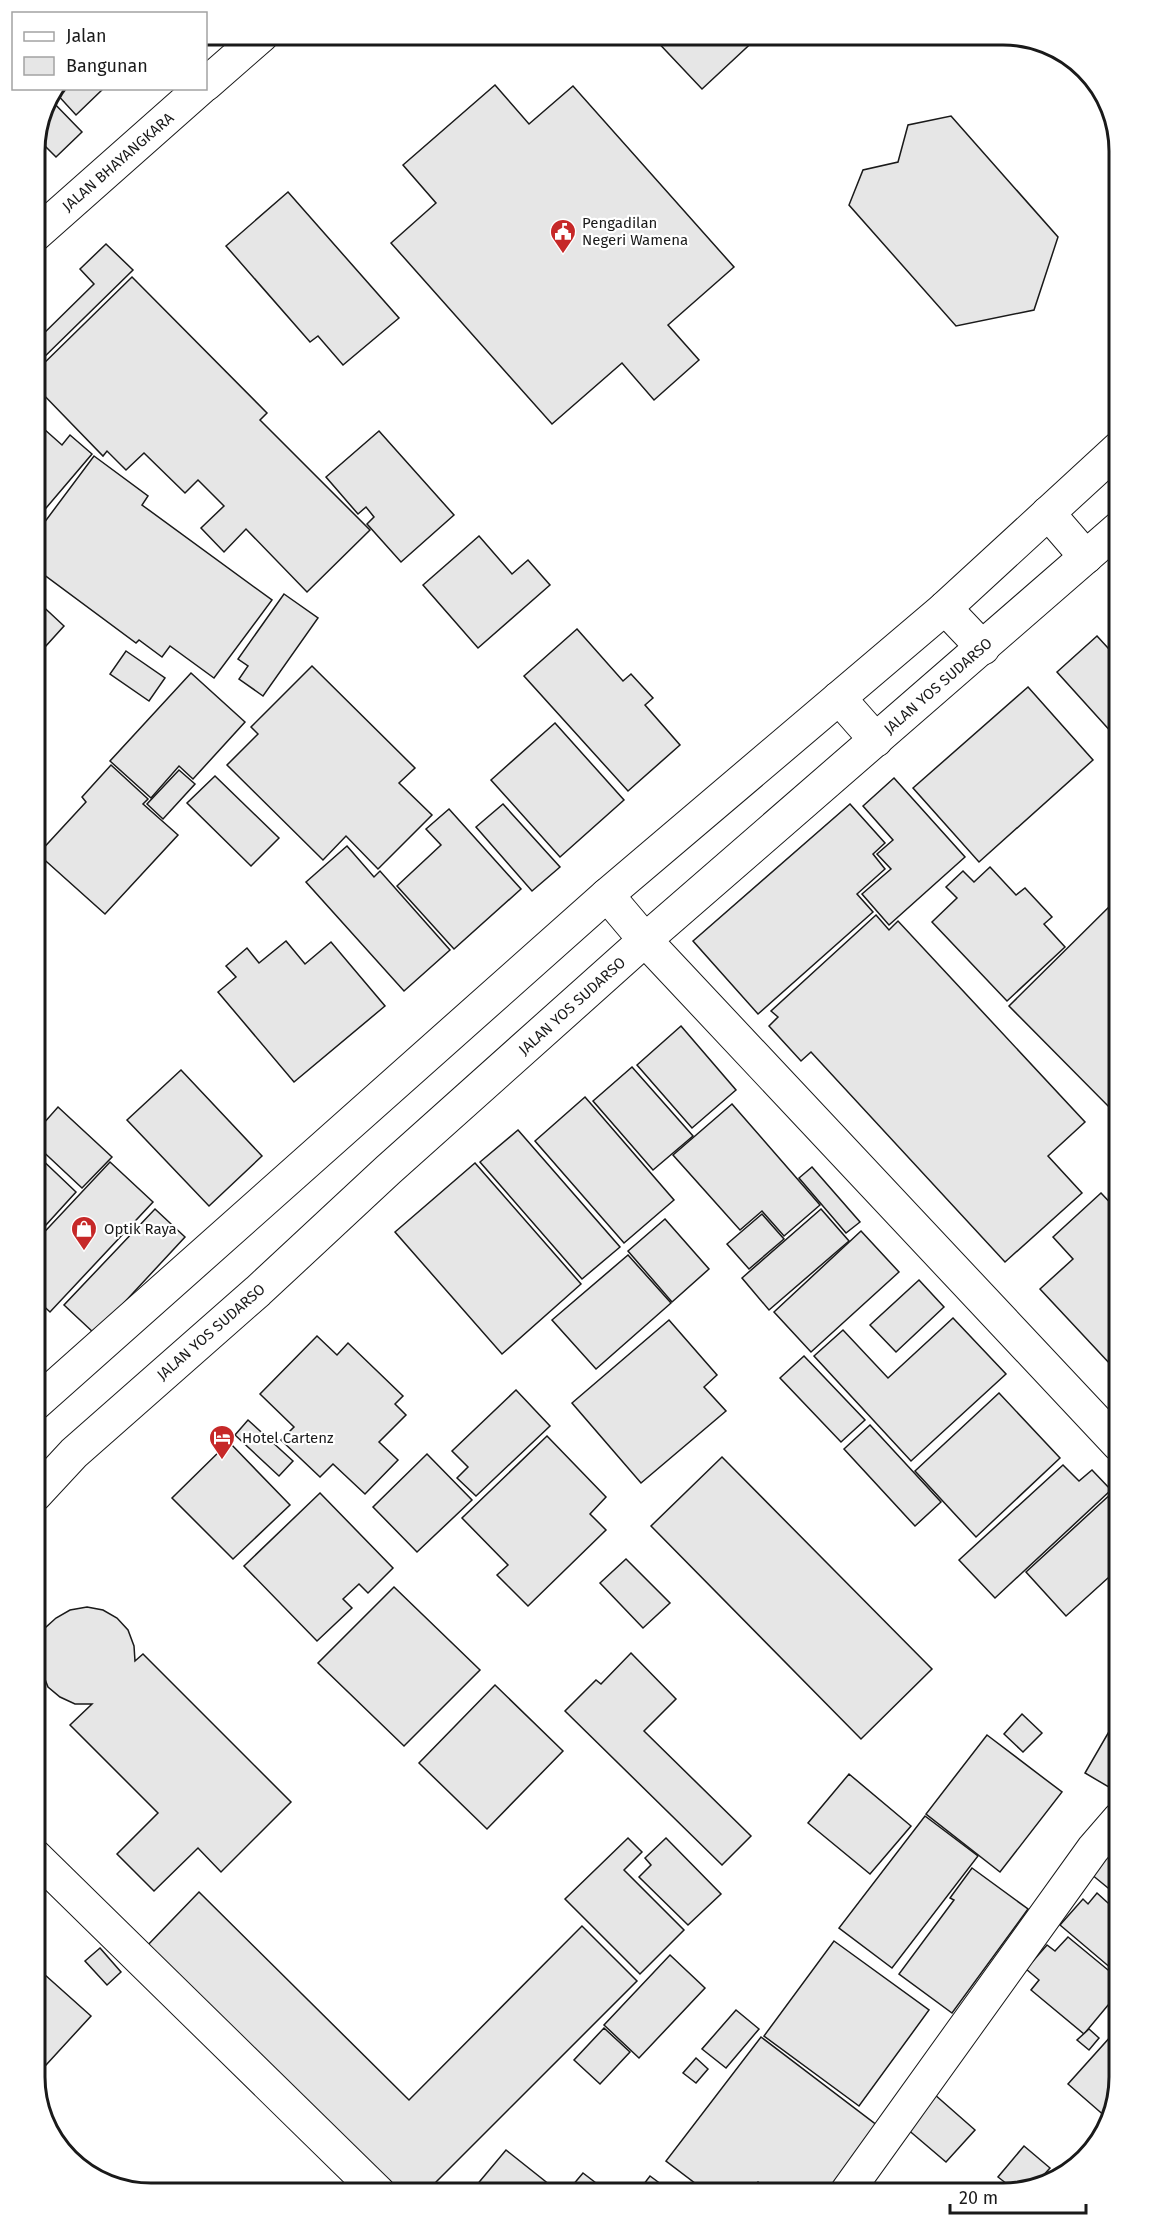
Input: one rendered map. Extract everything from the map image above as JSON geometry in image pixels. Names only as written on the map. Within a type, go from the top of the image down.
[{"type":"main road","points":[[207,83],[250,45]]},
{"type":"main road","name":"JALAN BHAYANGKARA","points":[[45,226],[199,90]]},
{"type":"main road","points":[[45,1395],[607,895],[945,608],[1109,457]]},
{"type":"main road","points":[[1047,513],[1086,557]]},
{"type":"main road","name":"JALAN YOS SUDARSO","points":[[45,1483],[74,1453],[258,1291],[388,1170],[645,940],[1109,537]]},
{"type":"main road","points":[[945,608],[983,648]]},
{"type":"main road","points":[[839,698],[876,740]]},
{"type":"main road","points":[[607,895],[645,940],[1109,1434]]},
{"type":"main road","points":[[853,2183],[1093,1849],[1109,1831]]},
{"type":"main road","points":[[45,1867],[369,2183]]},
{"type":"building","points":[[660,45],[749,45],[702,89]]},
{"type":"building","name":"Pengadilan Negeri Wamena","points":[[495,85],[529,124],[573,86],[734,267],[668,325],[699,360],[654,400],[622,363],[552,424],[391,243],[436,203],[403,165]]},
{"type":"building","points":[[65,90],[102,90],[76,115],[60,97]]},
{"type":"building","points":[[56,105],[82,132],[56,157],[45,146],[47,131]]},
{"type":"building","points":[[951,116],[1058,237],[1034,310],[956,326],[849,205],[863,170],[898,162],[908,125]]},
{"type":"building","points":[[288,192],[399,318],[343,365],[318,336],[310,342],[226,246]]},
{"type":"building","points":[[106,244],[133,270],[45,356],[45,332],[94,284],[80,269]]},
{"type":"building","points":[[132,277],[267,413],[260,420],[370,530],[307,592],[246,529],[224,552],[201,528],[224,506],[198,480],[185,493],[144,453],[126,470],[107,451],[103,456],[45,396],[45,362]]},
{"type":"building","points":[[45,430],[62,445],[70,435],[92,454],[45,509]]},
{"type":"building","points":[[379,431],[454,515],[401,562],[367,524],[374,517],[366,507],[358,514],[326,477]]},
{"type":"building","points":[[94,456],[148,496],[142,505],[272,600],[214,678],[170,646],[162,657],[139,640],[136,643],[45,575],[45,522]]},
{"type":"building","points":[[479,536],[512,574],[528,560],[550,585],[478,648],[423,585]]},
{"type":"building","points":[[284,594],[318,618],[263,696],[239,679],[248,666],[238,659]]},
{"type":"building","points":[[45,608],[64,626],[45,647]]},
{"type":"building","points":[[577,629],[623,681],[631,674],[653,698],[645,705],[680,745],[628,791],[524,676]]},
{"type":"building","points":[[1097,636],[1109,649],[1109,730],[1057,672]]},
{"type":"building","points":[[126,651],[165,678],[149,701],[110,674]]},
{"type":"building","points":[[312,666],[415,768],[399,783],[432,815],[378,869],[346,836],[323,860],[227,765],[258,734],[251,727]]},
{"type":"building","points":[[191,673],[245,722],[193,779],[179,766],[151,798],[110,761]]},
{"type":"building","points":[[1028,687],[1093,760],[979,862],[913,788]]},
{"type":"building","points":[[555,723],[624,800],[560,857],[491,780]]},
{"type":"building","points":[[111,765],[148,799],[143,804],[178,835],[105,914],[45,860],[45,846],[86,802],[82,797]]},
{"type":"building","points":[[179,770],[195,784],[163,819],[147,804]]},
{"type":"building","points":[[215,776],[279,838],[251,866],[187,803]]},
{"type":"building","points":[[894,778],[965,857],[889,925],[862,894],[891,869],[877,854],[893,840],[863,806]]},
{"type":"building","points":[[503,804],[560,867],[532,891],[476,827]]},
{"type":"building","points":[[850,804],[885,843],[873,854],[885,869],[857,894],[873,912],[758,1014],[693,941]]},
{"type":"building","points":[[449,809],[521,889],[454,949],[397,886],[441,845],[426,829]]},
{"type":"building","points":[[347,846],[374,877],[380,871],[450,950],[404,991],[306,882]]},
{"type":"building","points":[[990,867],[1016,895],[1025,888],[1052,917],[1044,924],[1065,947],[1007,1001],[932,922],[957,898],[946,887],[963,871],[974,882]]},
{"type":"building","points":[[1109,907],[1109,1107],[1009,1006]]},
{"type":"building","points":[[876,915],[889,930],[898,921],[1085,1122],[1048,1156],[1082,1193],[1005,1262],[811,1052],[801,1061],[769,1026],[778,1017],[771,1011]]},
{"type":"building","points":[[286,941],[305,964],[331,942],[385,1006],[294,1082],[218,992],[236,977],[226,966],[247,948],[259,963]]},
{"type":"building","points":[[681,1026],[736,1090],[692,1128],[637,1065]]},
{"type":"building","points":[[632,1067],[693,1136],[653,1170],[593,1101]]},
{"type":"building","points":[[181,1070],[262,1156],[209,1206],[127,1120]]},
{"type":"building","points":[[585,1097],[674,1200],[624,1243],[535,1141]]},
{"type":"building","points":[[732,1104],[820,1205],[784,1236],[762,1211],[740,1230],[673,1155]]},
{"type":"building","points":[[58,1107],[112,1157],[82,1188],[45,1153],[45,1122]]},
{"type":"building","points":[[518,1130],[620,1247],[582,1279],[480,1162]]},
{"type":"building","points":[[110,1162],[153,1202],[50,1312],[45,1307],[45,1231]]},
{"type":"building","points":[[45,1163],[76,1192],[45,1226]]},
{"type":"building","points":[[475,1163],[581,1284],[502,1354],[395,1232]]},
{"type":"building","points":[[812,1167],[860,1222],[846,1233],[799,1178]]},
{"type":"building","points":[[1101,1193],[1109,1201],[1109,1363],[1040,1289],[1073,1259],[1053,1237]]},
{"type":"building","points":[[155,1209],[185,1237],[95,1334],[64,1305]]},
{"type":"building","points":[[821,1209],[849,1241],[769,1310],[742,1278]]},
{"type":"building","points":[[762,1214],[784,1239],[749,1269],[727,1244]]},
{"type":"building","points":[[665,1219],[709,1269],[672,1302],[628,1251]]},
{"type":"building","points":[[861,1231],[899,1272],[811,1352],[774,1312]]},
{"type":"building","points":[[628,1255],[671,1303],[596,1369],[552,1320]]},
{"type":"building","points":[[919,1280],[944,1307],[896,1352],[870,1325]]},
{"type":"building","points":[[953,1318],[1006,1374],[911,1461],[814,1356],[843,1330],[888,1378]]},
{"type":"building","points":[[669,1320],[717,1375],[704,1387],[726,1411],[641,1483],[572,1403]]},
{"type":"building","points":[[317,1336],[337,1355],[348,1343],[403,1396],[395,1404],[406,1415],[379,1442],[398,1460],[365,1494],[333,1464],[320,1477],[281,1440],[294,1427],[260,1394]]},
{"type":"building","points":[[804,1356],[865,1420],[841,1442],[780,1378]]},
{"type":"building","points":[[516,1390],[550,1426],[476,1496],[457,1478],[468,1467],[452,1451]]},
{"type":"building","points":[[999,1393],[1060,1458],[976,1537],[915,1471]]},
{"type":"building","points":[[248,1420],[293,1461],[279,1476],[235,1435]]},
{"type":"building","points":[[870,1425],[941,1502],[915,1526],[844,1449]]},
{"type":"building","points":[[547,1436],[606,1497],[590,1514],[606,1530],[528,1606],[497,1575],[508,1565],[462,1518]]},
{"type":"building","points":[[229,1442],[290,1505],[233,1559],[172,1498]]},
{"type":"building","points":[[427,1454],[472,1500],[417,1552],[373,1507]]},
{"type":"building","points":[[722,1457],[932,1669],[861,1739],[651,1526]]},
{"type":"building","points":[[1063,1465],[1079,1481],[1092,1470],[1109,1488],[1109,1492],[995,1598],[959,1560]]},
{"type":"building","points":[[320,1493],[393,1568],[368,1593],[359,1584],[343,1599],[352,1608],[317,1641],[244,1566]]},
{"type":"building","points":[[1109,1496],[1109,1577],[1066,1616],[1026,1572]]},
{"type":"building","points":[[626,1559],[670,1603],[643,1628],[600,1583]]},
{"type":"building","points":[[394,1587],[480,1670],[404,1746],[318,1663]]},
{"type":"building","points":[[87,1607],[103,1610],[117,1618],[128,1630],[134,1646],[135,1661],[143,1654],[291,1802],[221,1872],[198,1848],[154,1891],[117,1854],[158,1813],[70,1725],[92,1704],[75,1704],[60,1697],[48,1687],[45,1679],[45,1628],[70,1610]]},
{"type":"building","points":[[631,1653],[676,1699],[644,1731],[751,1836],[722,1865],[565,1711],[596,1680],[601,1684]]},
{"type":"building","points":[[495,1685],[563,1751],[487,1829],[419,1763]]},
{"type":"building","points":[[1022,1714],[1042,1733],[1023,1752],[1004,1734]]},
{"type":"building","points":[[1109,1732],[1109,1787],[1085,1773]]},
{"type":"building","points":[[987,1735],[1062,1792],[1000,1872],[926,1814]]},
{"type":"building","points":[[849,1774],[911,1826],[870,1874],[808,1823]]},
{"type":"building","points":[[925,1816],[978,1856],[892,1968],[839,1928]]},
{"type":"building","points":[[628,1838],[642,1852],[624,1870],[684,1930],[640,1974],[565,1899]]},
{"type":"building","points":[[666,1838],[721,1894],[688,1925],[639,1877],[651,1865],[645,1858]]},
{"type":"building","points":[[1108,1854],[1109,1889],[1091,1874]]},
{"type":"building","points":[[972,1868],[1028,1909],[952,2013],[899,1974],[954,1900],[950,1898]]},
{"type":"building","points":[[199,1892],[409,2100],[582,1926],[637,1981],[435,2183],[381,2183],[144,1949]]},
{"type":"building","points":[[1097,1893],[1109,1904],[1109,1967],[1060,1925],[1083,1899],[1088,1904]]},
{"type":"building","points":[[1068,1937],[1109,1971],[1109,2004],[1084,2034],[1031,1990],[1039,1980],[1026,1969],[1047,1945],[1055,1951]]},
{"type":"building","points":[[834,1941],[929,2010],[859,2106],[764,2036]]},
{"type":"building","points":[[100,1948],[121,1972],[107,1985],[85,1961]]},
{"type":"building","points":[[670,1955],[705,1988],[639,2058],[604,2025]]},
{"type":"building","points":[[45,1975],[91,2016],[45,2066]]},
{"type":"building","points":[[736,2010],[759,2029],[726,2068],[702,2049]]},
{"type":"building","points":[[604,2028],[630,2052],[600,2084],[574,2060]]},
{"type":"building","points":[[1089,2029],[1099,2038],[1089,2050],[1077,2040]]},
{"type":"building","points":[[761,2037],[878,2126],[835,2183],[695,2183],[666,2161]]},
{"type":"building","points":[[1109,2038],[1108,2090],[1102,2114],[1068,2084]]},
{"type":"building","points":[[696,2058],[708,2069],[696,2083],[683,2073]]},
{"type":"building","points":[[934,2094],[975,2130],[946,2162],[906,2128]]},
{"type":"building","points":[[1024,2146],[1050,2168],[1044,2174],[1023,2181],[1005,2183],[998,2177]]},
{"type":"building","points":[[506,2150],[547,2183],[478,2183]]},
{"type":"building","points":[[583,2173],[596,2183],[574,2183]]},
{"type":"building","points":[[650,2176],[659,2183],[645,2183]]},
{"type":"place","name":"Pengadilan Negeri Wamena","points":[[563,255]]},
{"type":"place","name":"Optik Raya","points":[[84,1252]]},
{"type":"place","name":"Hotel Cartenz","points":[[222,1461]]}]
